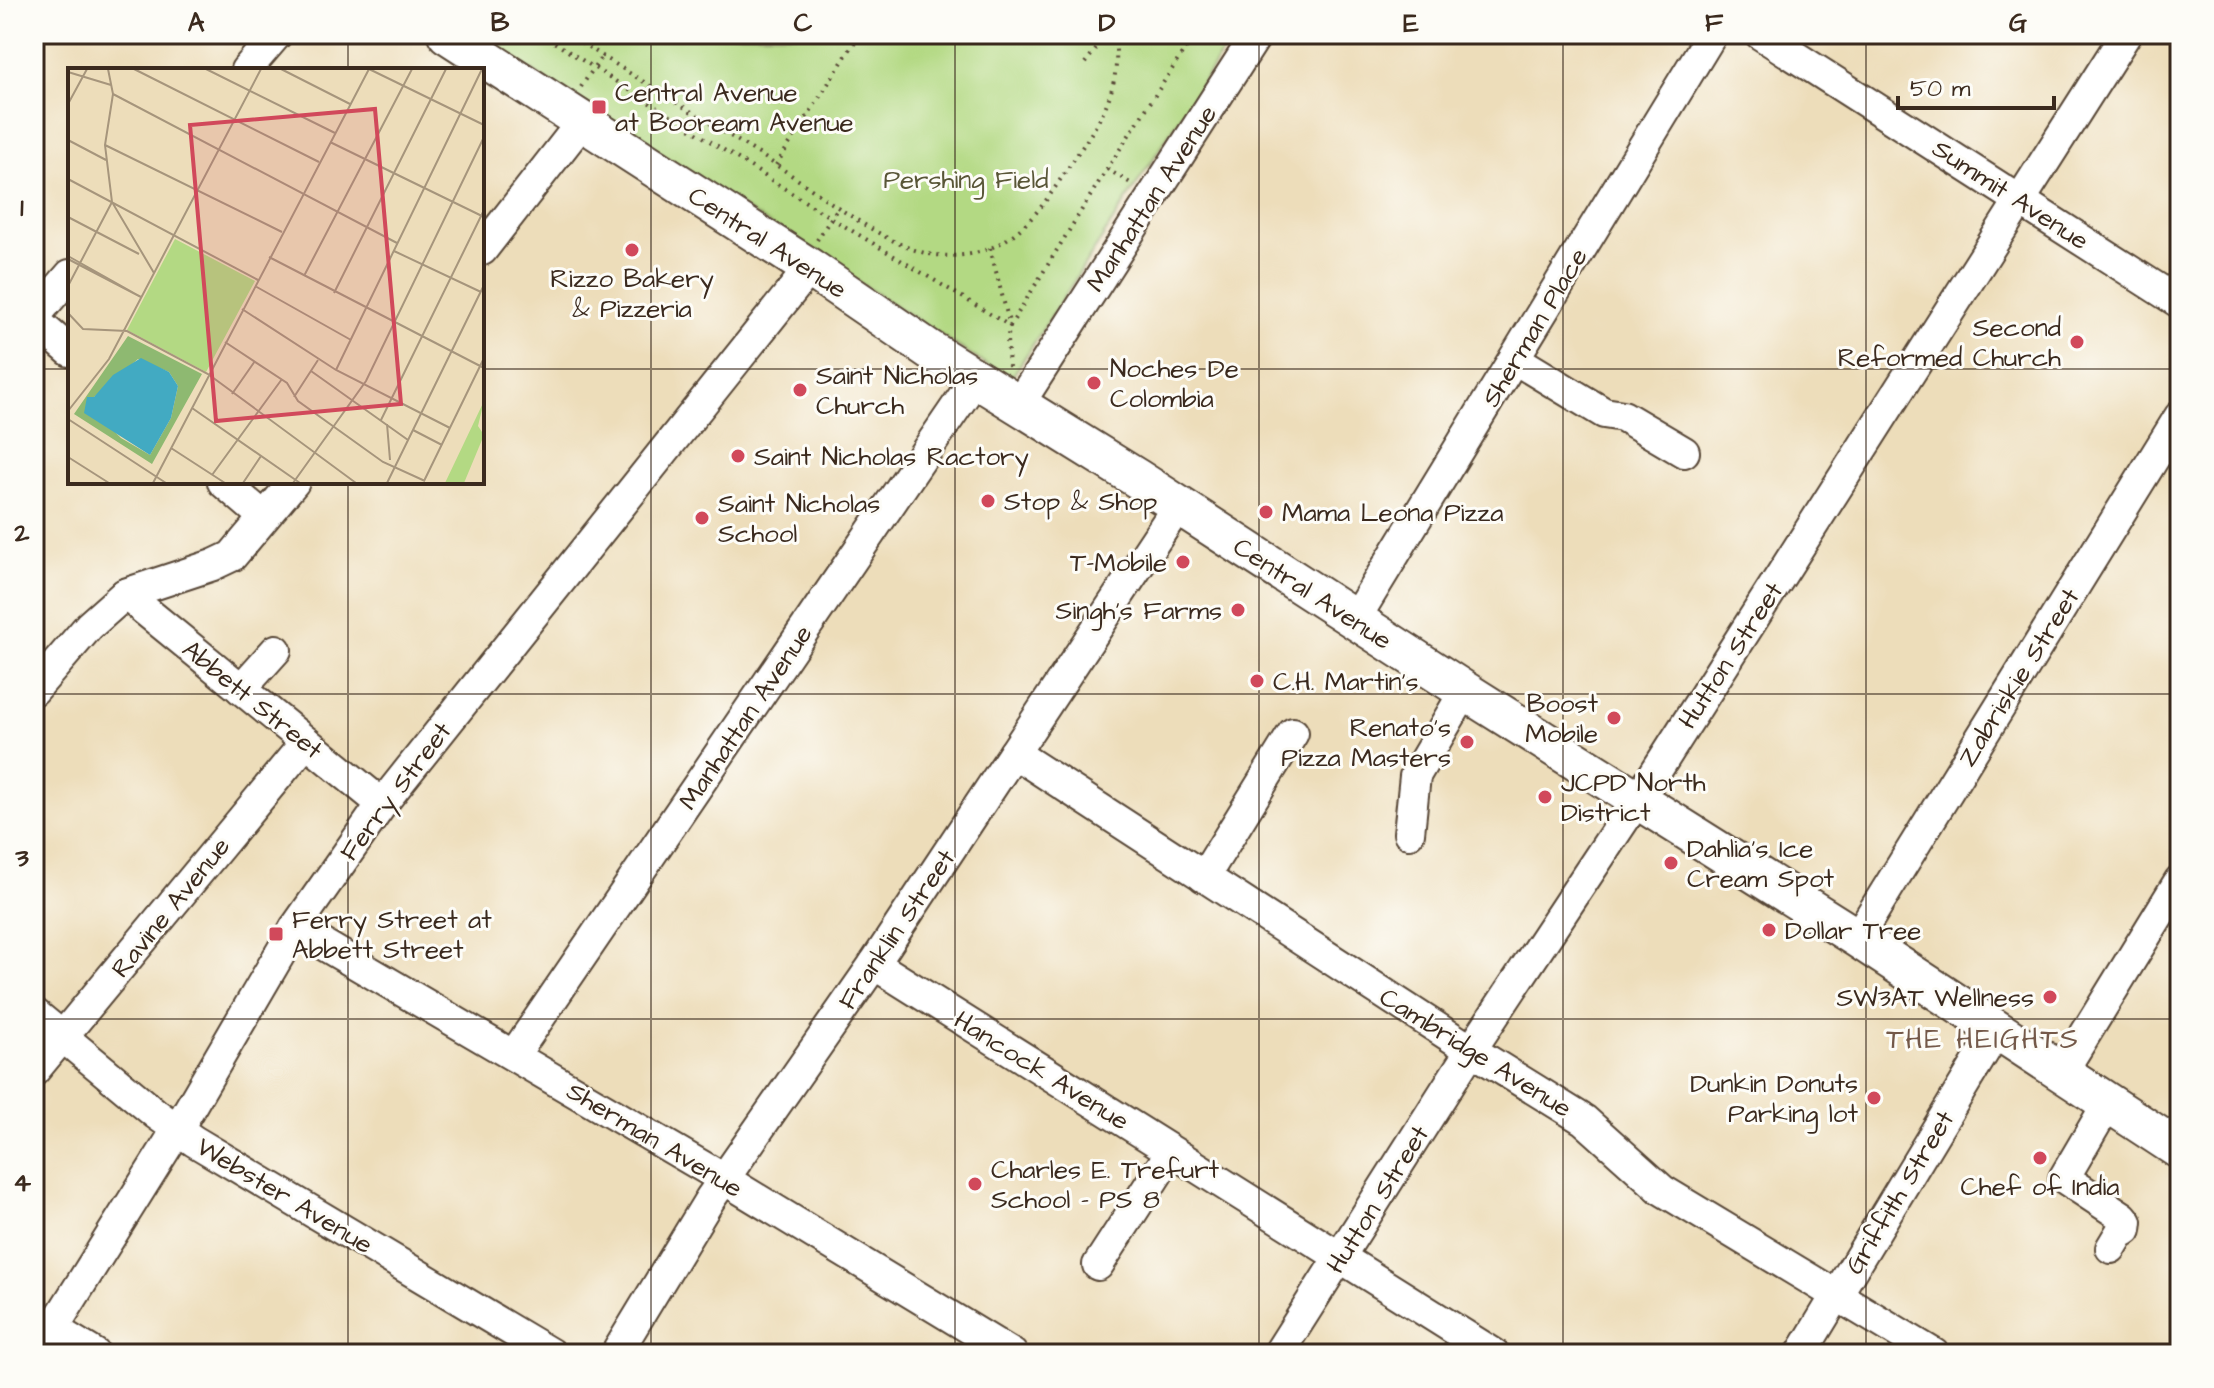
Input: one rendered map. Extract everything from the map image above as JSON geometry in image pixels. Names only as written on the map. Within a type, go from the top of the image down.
[{"type":"main road","name":"Central Avenue","points":[[447,34],[580,106],[814,254],[992,373],[1019,404],[1637,801],[1857,938],[2180,1150]]},
{"type":"street","points":[[248,68],[277,34]]},
{"type":"street","name":"Manhattan Avenue","points":[[1019,404],[1257,34]]},
{"type":"street","name":"Sherman Place","points":[[1355,619],[1712,34]]},
{"type":"street","name":"Summit Avenue","points":[[1760,34],[2180,303]]},
{"type":"street","name":"Hutton Street","points":[[1278,1354],[1471,1050],[1637,801],[2126,34]]},
{"type":"street","points":[[484,247],[580,106]]},
{"type":"street","name":"Ferry Street","points":[[41,1333],[177,1130],[295,928],[382,804],[814,254]]},
{"type":"street","points":[[68,277],[34,319],[68,349]]},
{"type":"street","points":[[1515,359],[1604,413],[1623,416],[1679,458]]},
{"type":"street","name":"Manhattan Avenue","points":[[514,1055],[992,373]]},
{"type":"street","name":"Zabriskie Street","points":[[1857,938],[2180,416]]},
{"type":"street","points":[[225,484],[264,517]]},
{"type":"street","points":[[34,690],[89,626],[125,594],[232,556],[292,484]]},
{"type":"street","name":"Franklin Street","points":[[616,1354],[724,1179],[874,964],[1178,506]]},
{"type":"street","name":"Abbett Street","points":[[125,594],[382,804]]},
{"type":"street","points":[[241,689],[276,650]]},
{"type":"street","points":[[1409,833],[1415,776],[1465,691]]},
{"type":"street","points":[[1204,877],[1293,733]]},
{"type":"street","name":"Ravine Avenue","points":[[34,1071],[306,742]]},
{"type":"street","name":"Cambridge Avenue","points":[[1014,753],[1584,1120],[1662,1190],[1932,1353]]},
{"type":"street","points":[[2062,1072],[2180,880]]},
{"type":"street","name":"Sherman Avenue","points":[[295,928],[724,1179],[1012,1354]]},
{"type":"street","name":"Hancock Avenue","points":[[874,964],[1494,1354]]},
{"type":"street","name":"Webster Avenue","points":[[34,1013],[177,1130],[551,1354]]},
{"type":"street","name":"Griffith Street","points":[[1801,1354],[1997,1030]]},
{"type":"street","points":[[2108,1103],[2064,1178],[2127,1222],[2126,1230],[2120,1233],[2111,1248]]},
{"type":"street","points":[[1098,1265],[1171,1152]]},
{"type":"street","points":[[41,1333],[95,1354]]},
{"type":"path","points":[[541,34],[831,218],[1010,326]]},
{"type":"path","points":[[568,34],[885,237],[938,256],[990,248],[1011,237],[1038,213],[1106,109],[1117,67],[1114,34]]},
{"type":"path","points":[[776,165],[860,34]]},
{"type":"path","points":[[1085,63],[1108,34]]},
{"type":"path","points":[[992,373],[1010,326],[1195,34]]},
{"type":"path","points":[[1083,41],[1097,47]]},
{"type":"path","points":[[580,106],[594,67],[602,56]]},
{"type":"path","points":[[1107,169],[1141,189]]},
{"type":"path","points":[[814,254],[839,206]]},
{"type":"path","points":[[990,248],[1010,326]]},
{"type":"green space","name":"Pershing Field","points":[[475,34],[1234,34],[1010,380]]},
{"type":"place","name":"Central Avenue at Booream Avenue","points":[[599,107]]},
{"type":"place","name":"Rizzo Bakery & Pizzeria","points":[[632,250]]},
{"type":"place","name":"Second Reformed Church","points":[[2077,342]]},
{"type":"place","name":"Noches De Colombia","points":[[1094,383]]},
{"type":"place","name":"Saint Nicholas Church","points":[[800,390]]},
{"type":"place","name":"Saint Nicholas Ractory","points":[[738,456]]},
{"type":"place","name":"Stop & Shop","points":[[988,501]]},
{"type":"place","name":"Mama Leona Pizza","points":[[1266,512]]},
{"type":"place","name":"Saint Nicholas School","points":[[702,518]]},
{"type":"place","name":"T-Mobile","points":[[1183,562]]},
{"type":"place","name":"Singh's Farms","points":[[1238,610]]},
{"type":"place","name":"C.H. Martin's","points":[[1257,681]]},
{"type":"place","name":"Boost Mobile","points":[[1614,718]]},
{"type":"place","name":"Renato's Pizza Masters","points":[[1467,742]]},
{"type":"place","name":"JCPD North District","points":[[1545,797]]},
{"type":"place","name":"Dahlia's Ice Cream Spot","points":[[1671,863]]},
{"type":"place","name":"Dollar Tree","points":[[1769,930]]},
{"type":"place","name":"Ferry Street at Abbett Street","points":[[276,934]]},
{"type":"place","name":"SW3AT Wellness","points":[[2050,997]]},
{"type":"place","name":"Dunkin Donuts Parking lot","points":[[1874,1098]]},
{"type":"place","name":"Chef of India","points":[[2040,1158]]},
{"type":"place","name":"Charles E. Trefurt School - PS 8","points":[[975,1184]]},
{"type":"district","name":"THE HEIGHTS","points":[[1983,1038]]}]
